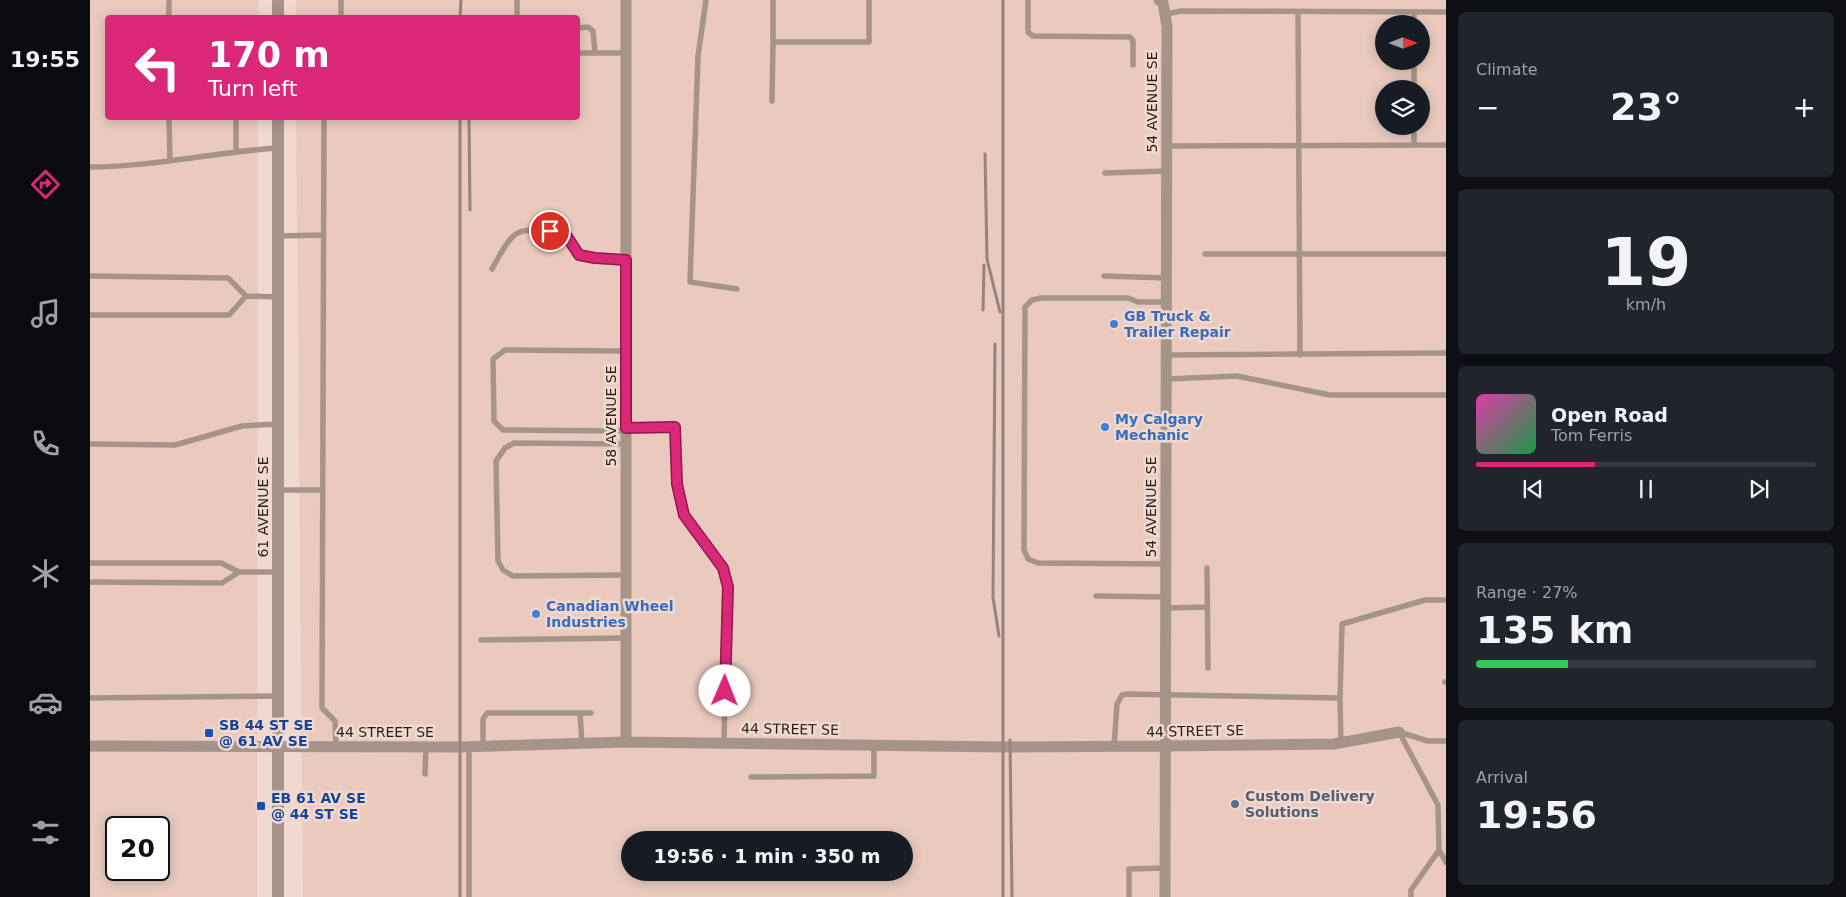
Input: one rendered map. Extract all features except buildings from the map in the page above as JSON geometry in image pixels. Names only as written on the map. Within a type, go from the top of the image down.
[{"type":"street","points":[[278,0],[278,15]]},
{"type":"street","name":"58 AVENUE SE","points":[[626,0],[626,742]]},
{"type":"street","name":"54 AVENUE SE","points":[[1159,0],[1163,3],[1166,14],[1167,146],[1165,897]]},
{"type":"street","name":"61 AVENUE SE","points":[[278,120],[278,897]]},
{"type":"street","name":"44 STREET SE","points":[[90,746],[483,747],[626,742],[1114,747],[1341,743],[1399,732]]},
{"type":"lane","points":[[169,0],[169,15]]},
{"type":"lane","points":[[341,0],[341,15]]},
{"type":"lane","points":[[517,0],[518,15]]},
{"type":"lane","points":[[706,0],[698,56],[690,282],[737,289]]},
{"type":"lane","points":[[772,102],[773,0]]},
{"type":"lane","points":[[773,42],[869,42],[869,0]]},
{"type":"lane","points":[[1028,0],[1027,24],[1028,32],[1032,36],[1130,37],[1133,41],[1132,65]]},
{"type":"lane","points":[[1166,14],[1181,11],[1446,12]]},
{"type":"lane","points":[[1298,12],[1300,355]]},
{"type":"lane","points":[[580,28],[588,27],[593,31],[595,53]]},
{"type":"lane","points":[[580,53],[625,54]]},
{"type":"lane","points":[[170,120],[170,161]]},
{"type":"lane","points":[[236,120],[236,150]]},
{"type":"lane","points":[[324,120],[321,490],[322,708],[335,721],[336,747]]},
{"type":"lane","points":[[1414,135],[1414,145]]},
{"type":"lane","points":[[1167,146],[1446,145]]},
{"type":"lane","points":[[90,167],[170,161],[236,150],[278,148]]},
{"type":"lane","points":[[1105,173],[1167,171]]},
{"type":"lane","points":[[492,269],[508,239],[522,229],[564,232],[579,255],[626,260]]},
{"type":"lane","points":[[278,236],[323,235]]},
{"type":"lane","points":[[1205,254],[1446,254]]},
{"type":"lane","points":[[90,276],[228,278],[246,296],[278,297]]},
{"type":"lane","points":[[1104,276],[1167,278]]},
{"type":"lane","points":[[90,315],[229,315],[246,296]]},
{"type":"lane","points":[[1166,564],[1038,563],[1028,559],[1024,550],[1024,540],[1026,307],[1032,300],[1041,298],[1128,298],[1138,302],[1167,302]]},
{"type":"lane","points":[[625,351],[505,350],[499,353],[493,359],[494,421],[503,430],[675,427],[677,484],[684,515],[723,568],[728,587],[724,744]]},
{"type":"lane","points":[[1167,355],[1446,353]]},
{"type":"lane","points":[[1167,379],[1237,376],[1330,395],[1446,394]]},
{"type":"lane","points":[[90,444],[175,445],[242,426],[278,424]]},
{"type":"lane","points":[[1137,435],[1167,436]]},
{"type":"lane","points":[[625,575],[513,576],[503,570],[498,561],[496,461],[505,448],[514,444],[626,444]]},
{"type":"lane","points":[[278,490],[321,490]]},
{"type":"lane","points":[[90,563],[221,563],[240,572],[277,572]]},
{"type":"lane","points":[[1207,568],[1208,668]]},
{"type":"lane","points":[[90,582],[222,583],[240,572]]},
{"type":"lane","points":[[1096,596],[1207,607]]},
{"type":"lane","points":[[1341,743],[1342,624],[1425,600],[1446,600]]},
{"type":"lane","points":[[481,640],[625,638]]},
{"type":"lane","points":[[90,698],[277,696]]},
{"type":"lane","points":[[1114,747],[1117,704],[1122,696],[1340,698]]},
{"type":"lane","points":[[483,747],[483,719],[487,713],[591,713]]},
{"type":"lane","points":[[580,713],[582,744]]},
{"type":"lane","points":[[1399,732],[1428,741],[1446,741]]},
{"type":"lane","points":[[1399,732],[1438,804],[1439,850],[1446,862]]},
{"type":"lane","points":[[752,777],[874,776],[874,746]]},
{"type":"lane","points":[[425,774],[426,747]]},
{"type":"lane","points":[[469,747],[469,897]]},
{"type":"lane","points":[[1438,804],[1446,805]]},
{"type":"lane","points":[[1411,897],[1411,890],[1439,850]]},
{"type":"lane","points":[[1129,897],[1129,869],[1165,868]]},
{"type":"shaded area","points":[[90,0],[258,0],[258,15],[105,15],[105,120],[258,120],[257,897],[90,897]]},
{"type":"shaded area","points":[[296,0],[1446,0],[1446,897],[303,897],[296,120],[580,120],[580,15],[296,15]]},
{"type":"railway","points":[[460,15],[461,0]]},
{"type":"railway","points":[[1003,0],[1003,897]]},
{"type":"railway","points":[[460,120],[460,897]]},
{"type":"railway","points":[[469,120],[470,210]]},
{"type":"railway","points":[[985,154],[987,259],[1000,312]]},
{"type":"railway","points":[[983,310],[984,265]]},
{"type":"railway","points":[[995,344],[993,597],[999,636]]},
{"type":"railway","points":[[1010,740],[1012,897]]},
{"type":"place","name":"GB Truck & Trailer Repair","points":[[1114,324]]},
{"type":"place","name":"My Calgary Mechanic","points":[[1105,427]]},
{"type":"place","name":"Canadian Wheel Industries","points":[[536,614]]},
{"type":"place","name":"SB 44 ST SE @ 61 AV SE","points":[[209,733]]},
{"type":"place","name":"Custom Delivery Solutions","points":[[1235,804]]},
{"type":"place","name":"EB 61 AV SE @ 44 ST SE","points":[[261,806]]},
{"type":"route","points":[[550,231],[564,232],[579,255],[626,260],[626,428],[675,427],[677,484],[684,515],[723,568],[728,587],[725,691]]}]
